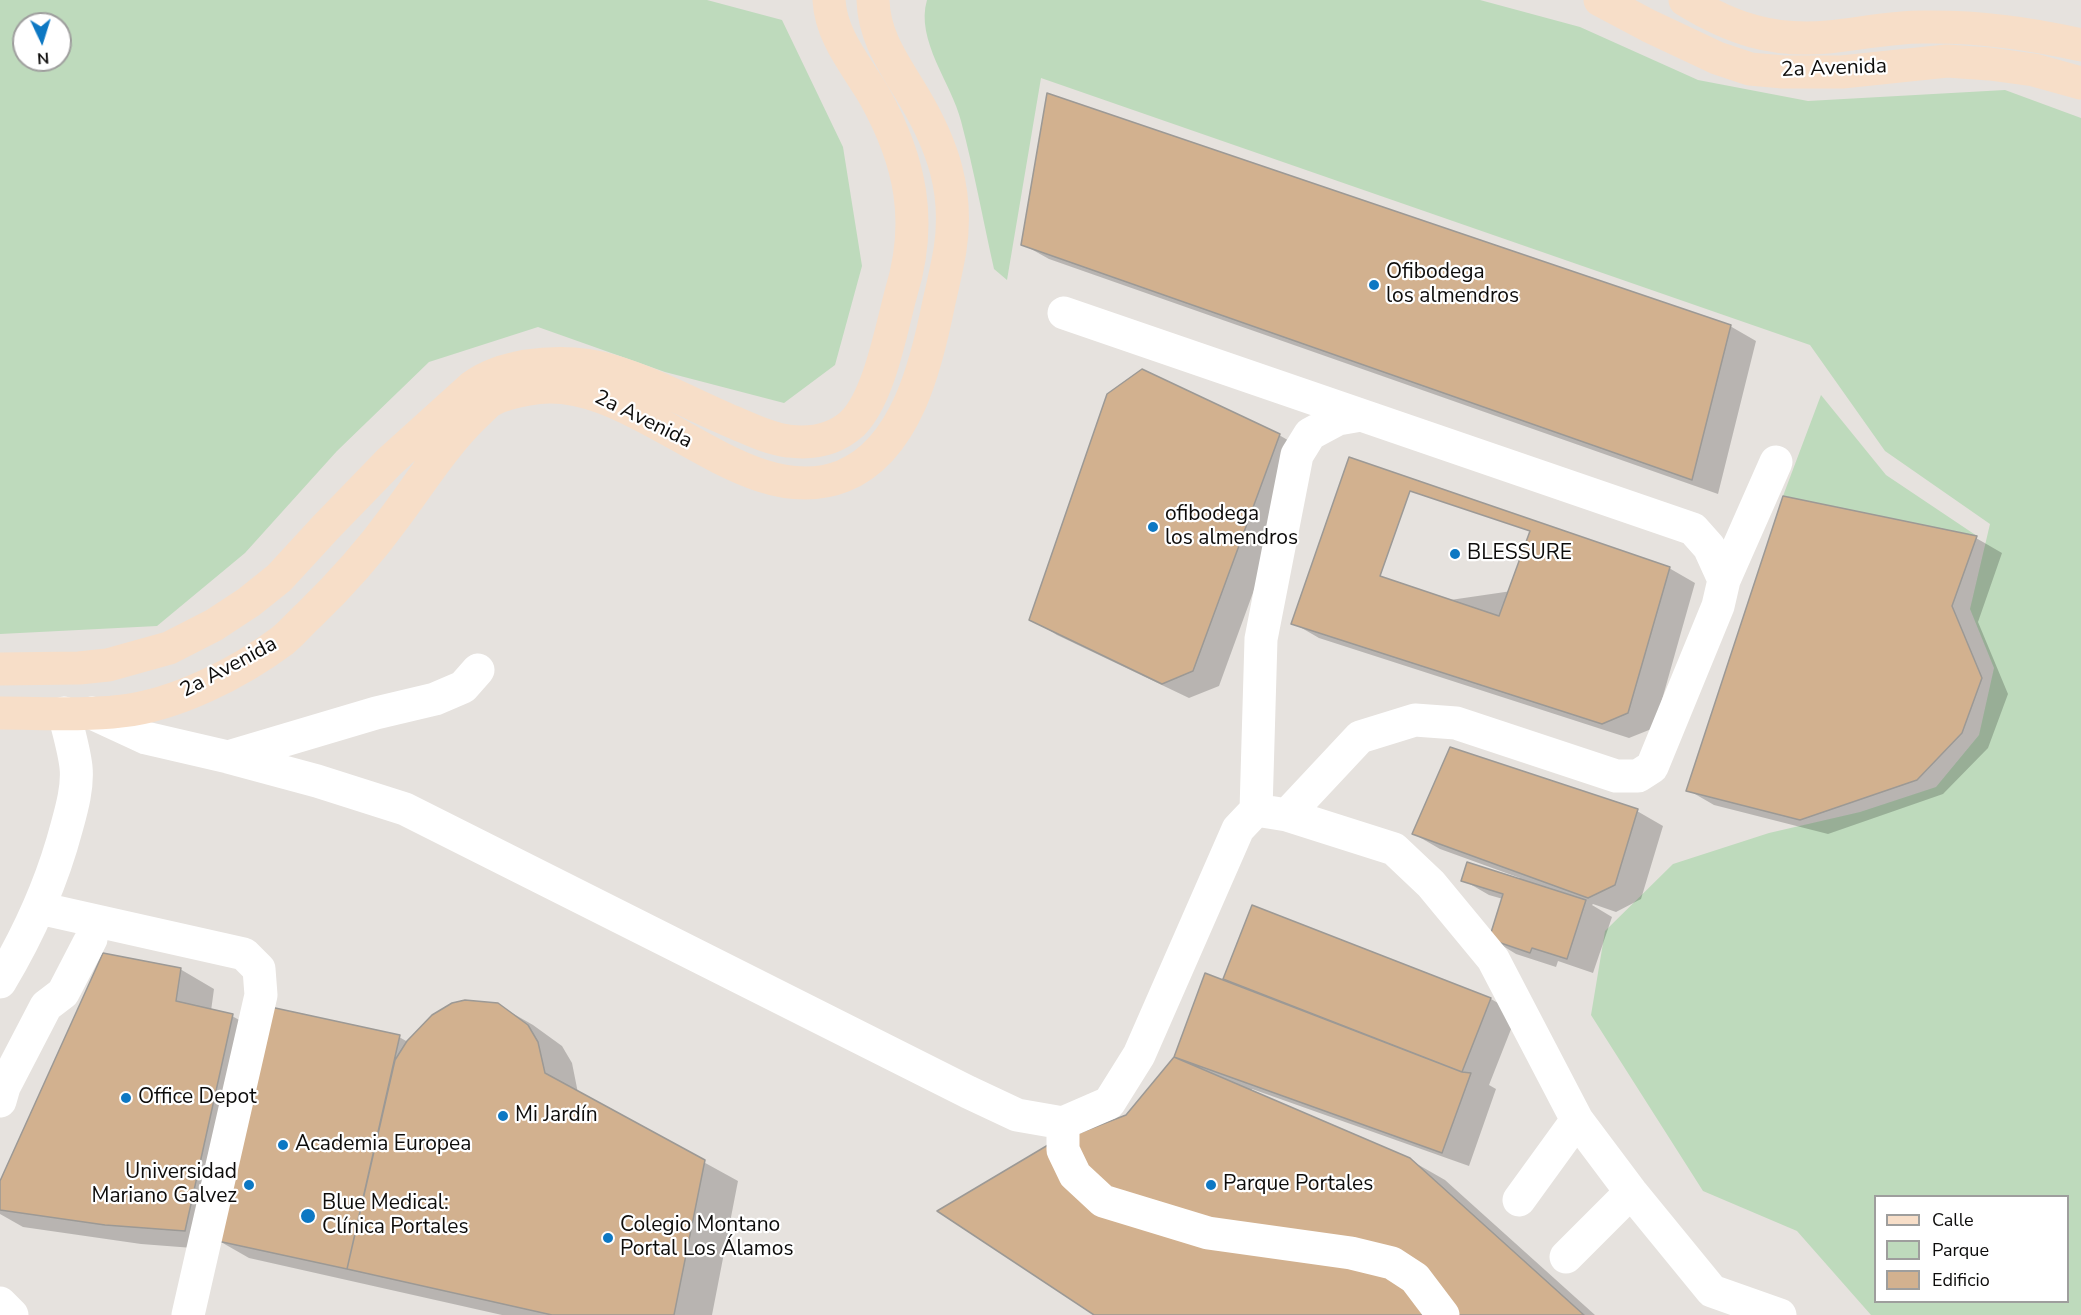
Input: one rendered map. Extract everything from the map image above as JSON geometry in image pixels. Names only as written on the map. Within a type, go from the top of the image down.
[{"type":"main road","name":"2a Avenida","points":[[0,669],[79,668],[108,665],[169,648],[214,625],[249,602],[279,578],[389,462],[472,387],[482,380],[506,371],[539,364],[586,364],[634,379],[759,433],[786,441],[812,442],[829,438],[852,423],[864,407],[876,381],[904,285],[913,226],[912,201],[896,140],[875,97],[838,34],[831,16],[829,0]]},
{"type":"main road","name":"2a Avenida","points":[[0,713],[124,711],[189,693],[245,665],[286,638],[344,581],[376,544],[455,435],[491,400],[516,391],[556,387],[599,396],[620,404],[735,464],[789,482],[812,483],[835,479],[856,471],[871,459],[885,444],[901,420],[919,382],[950,250],[952,217],[951,184],[943,158],[928,123],[891,61],[878,34],[873,15],[873,0]]},
{"type":"main road","name":"2a Avenida","points":[[1600,0],[1717,58],[1750,69],[1809,73],[1958,62],[2034,70],[2081,83]]},
{"type":"main road","name":"2a Avenida","points":[[1685,0],[1713,17],[1749,31],[1784,38],[1827,37],[1922,27],[1980,29],[2041,36],[2081,45]]},
{"type":"street","points":[[1064,313],[1693,529],[1708,548],[1724,580]]},
{"type":"street","points":[[1271,812],[1261,639],[1297,455],[1310,434],[1338,419],[1361,415]]},
{"type":"street","points":[[0,982],[25,941],[58,860],[72,804],[78,713],[146,738],[317,781],[405,809],[978,1097],[1017,1115],[1063,1123],[1109,1103],[1139,1055],[1238,829],[1271,812],[1360,737],[1415,720],[1456,723],[1616,776],[1638,776],[1652,767],[1718,606],[1724,580],[1776,462]]},
{"type":"street","points":[[228,757],[376,713],[435,699],[463,687],[478,670]]},
{"type":"street","points":[[1271,812],[1394,849],[1431,884],[1493,959],[1577,1120],[1719,1303],[1780,1315]]},
{"type":"street","points":[[39,908],[244,954],[259,969],[261,995],[188,1315]]},
{"type":"street","points":[[0,1101],[4,1087],[45,1006],[63,993],[91,939]]},
{"type":"street","points":[[1519,1200],[1577,1120]]},
{"type":"street","points":[[1063,1123],[1064,1150],[1075,1175],[1103,1201],[1208,1233],[1351,1252],[1392,1263],[1415,1278],[1443,1315]]},
{"type":"street","points":[[1566,1257],[1631,1192]]},
{"type":"street","points":[[0,1303],[12,1315]]},
{"type":"green space","points":[[0,0],[707,0],[782,20],[843,147],[862,266],[835,365],[784,403],[665,372],[538,327],[429,362],[337,451],[245,553],[157,626],[0,634]]},
{"type":"green space","points":[[927,0],[1480,0],[1580,27],[1698,80],[1808,101],[2005,90],[2081,118],[2081,1315],[1871,1315],[1797,1231],[1703,1191],[1591,1015],[1605,931],[1673,864],[1769,833],[1860,812],[1936,787],[1979,735],[1994,668],[1970,609],[1990,524],[1885,451],[1810,345],[1041,78],[1007,280],[994,269],[961,121],[936,62],[926,31]]},
{"type":"green space","points":[[1821,395],[1886,475],[1977,536],[1783,496]]},
{"type":"building","name":"Ofibodega los almendros","points":[[1047,93],[1731,325],[1692,480],[1021,245]]},
{"type":"building","name":"ofibodega los almendros","points":[[1142,369],[1280,434],[1193,671],[1162,684],[1029,620],[1107,394]]},
{"type":"building","name":"Ofibodega los almendros","points":[[1349,457],[1670,567],[1628,713],[1602,724],[1291,624]]},
{"type":"building","name":"BLESSURE","points":[[1410,491],[1530,531],[1499,616],[1380,576]]},
{"type":"building","points":[[1783,496],[1977,536],[1952,606],[1982,678],[1962,733],[1917,780],[1800,820],[1686,791]]},
{"type":"building","points":[[1450,747],[1638,809],[1615,885],[1588,898],[1412,834]]},
{"type":"building","points":[[1467,862],[1586,900],[1567,959],[1532,948],[1530,953],[1489,939],[1503,894],[1461,881]]},
{"type":"building","points":[[1252,905],[1491,998],[1462,1072],[1223,979]]},
{"type":"building","name":"Office Depot","points":[[103,953],[181,968],[176,1001],[233,1014],[185,1231],[105,1225],[0,1210],[0,1181]]},
{"type":"building","points":[[1205,973],[1462,1072],[1471,1073],[1442,1153],[1174,1057]]},
{"type":"building","name":"Mi Jardín","points":[[465,1000],[498,1003],[528,1025],[538,1042],[545,1073],[705,1160],[674,1315],[552,1315],[347,1269],[395,1060],[407,1041],[432,1015],[452,1003]]},
{"type":"building","points":[[266,1006],[400,1035],[347,1269],[213,1240]]},
{"type":"building","name":"Parque Portales","points":[[1174,1057],[1410,1158],[1584,1315],[1094,1315],[937,1211],[1048,1145],[1126,1115]]},
{"type":"place","name":"Ofibodega los almendros","points":[[1374,285]]},
{"type":"place","name":"ofibodega los almendros","points":[[1153,527]]},
{"type":"place","name":"BLESSURE","points":[[1455,554]]},
{"type":"place","name":"Office Depot","points":[[126,1098]]},
{"type":"place","name":"Mi Jardín","points":[[503,1116]]},
{"type":"place","name":"Academia Europea","points":[[283,1145]]},
{"type":"place","name":"Universidad Mariano Galvez","points":[[249,1185]]},
{"type":"place","name":"Parque Portales","points":[[1211,1185]]},
{"type":"place","name":"Blue Medical: Clínica Portales","points":[[308,1216]]},
{"type":"place","name":"Colegio Montano Portal Los Álamos","points":[[608,1238]]}]
